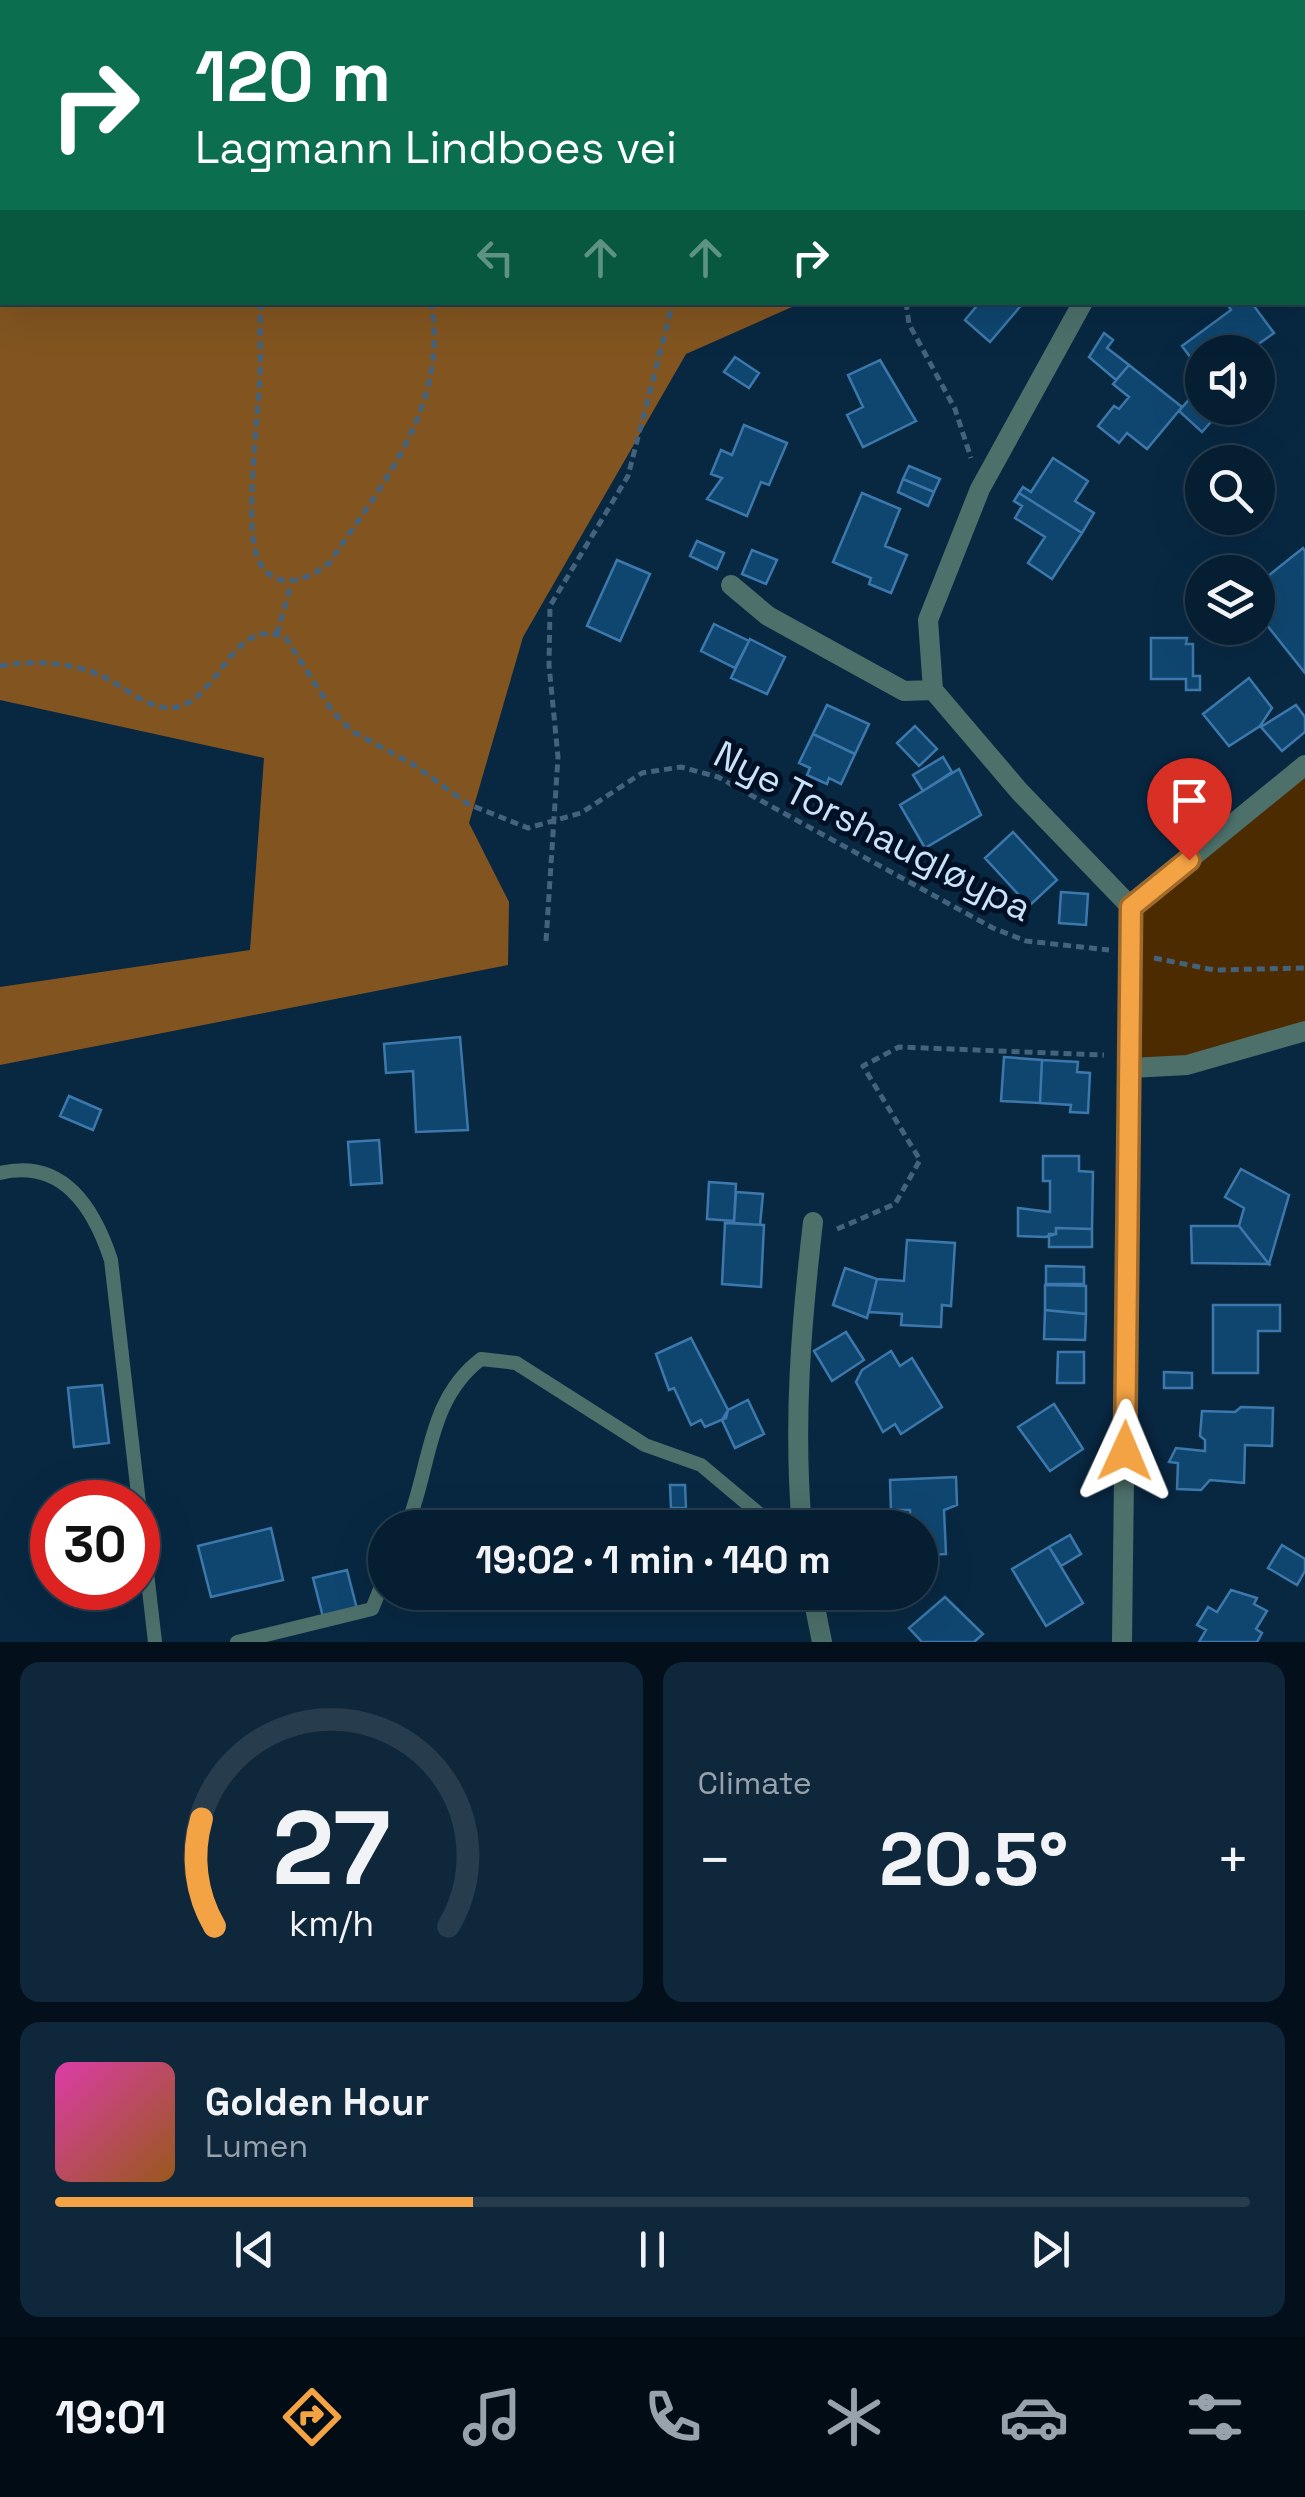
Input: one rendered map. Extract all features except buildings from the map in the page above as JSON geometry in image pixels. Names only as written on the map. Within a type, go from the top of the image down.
[{"type":"street","points":[[1082,305],[980,490],[928,620],[934,690],[1020,792],[1131,907],[1122,1642]]},
{"type":"street","points":[[731,586],[768,616],[904,691],[934,690]]},
{"type":"street","points":[[1131,907],[1305,765]]},
{"type":"street","points":[[1132,1062],[1187,1065],[1305,1031]]},
{"type":"street","points":[[801,1510],[797,1390],[813,1222]]},
{"type":"street","points":[[816,1610],[822,1642]]},
{"type":"lane","points":[[0,1173],[18,1169],[68,1183],[100,1225],[106,1242],[155,1642]]},
{"type":"lane","points":[[411,1510],[440,1407],[452,1385],[481,1360],[516,1362],[645,1444],[701,1465],[755,1510]]},
{"type":"lane","points":[[237,1642],[368,1610]]},
{"type":"path","points":[[261,305],[254,440],[257,558],[270,574],[291,582],[311,578],[329,563],[409,444],[428,390],[436,330],[432,305]]},
{"type":"path","points":[[546,941],[558,757],[549,665],[550,606],[628,476],[672,305]]},
{"type":"path","points":[[906,305],[909,324],[955,409],[980,490]]},
{"type":"path","points":[[277,634],[291,582]]},
{"type":"path","points":[[0,666],[58,664],[98,674],[146,701],[170,708],[194,698],[246,641],[267,632],[277,634],[286,638],[333,712],[352,730],[499,819],[528,828],[553,824]]},
{"type":"path","name":"Nye Torshaugløypa","points":[[553,824],[581,813],[642,773],[681,767],[718,776],[993,928],[1026,941],[1131,952],[1214,970],[1305,968]]},
{"type":"path","points":[[809,1255],[838,1229],[894,1204],[920,1160],[863,1066],[899,1046],[1132,1062]]},
{"type":"shaded area","points":[[0,305],[796,305],[686,354],[523,637],[469,823],[509,902],[508,965],[0,1065],[0,987],[250,950],[264,758],[0,700]]},
{"type":"shaded area","points":[[1305,765],[1305,1031],[1131,1068],[1131,907]]},
{"type":"route","points":[[1125,1451],[1131,907],[1189,860]]}]
